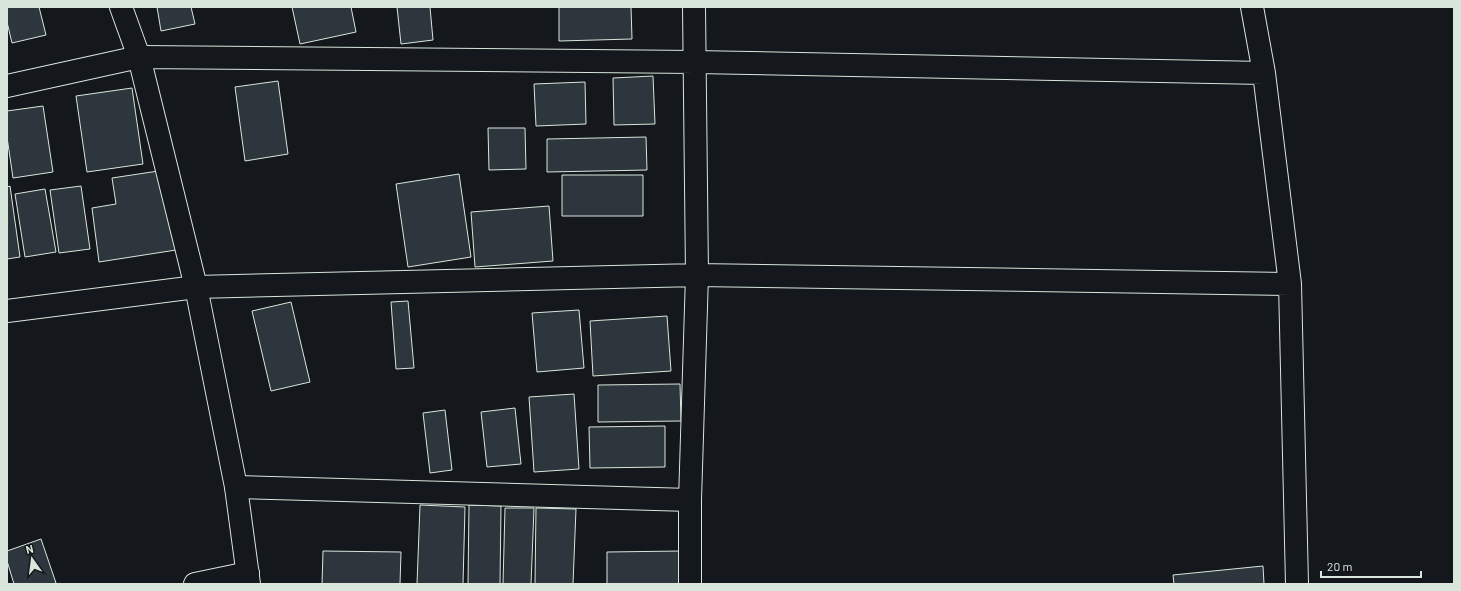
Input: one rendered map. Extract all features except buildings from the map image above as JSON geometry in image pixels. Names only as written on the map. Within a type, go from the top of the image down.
[{"type":"street","points":[[121,7],[138,57],[196,286],[236,487],[248,578],[195,584]]},
{"type":"street","points":[[690,584],[690,500],[697,275],[694,7]]},
{"type":"street","points":[[1252,7],[1264,73],[1290,284],[1297,584]]},
{"type":"street","points":[[7,86],[138,57],[695,62],[1264,73]]},
{"type":"street","points":[[7,311],[196,286],[697,275],[1290,284]]},
{"type":"street","points":[[236,487],[690,500]]}]
